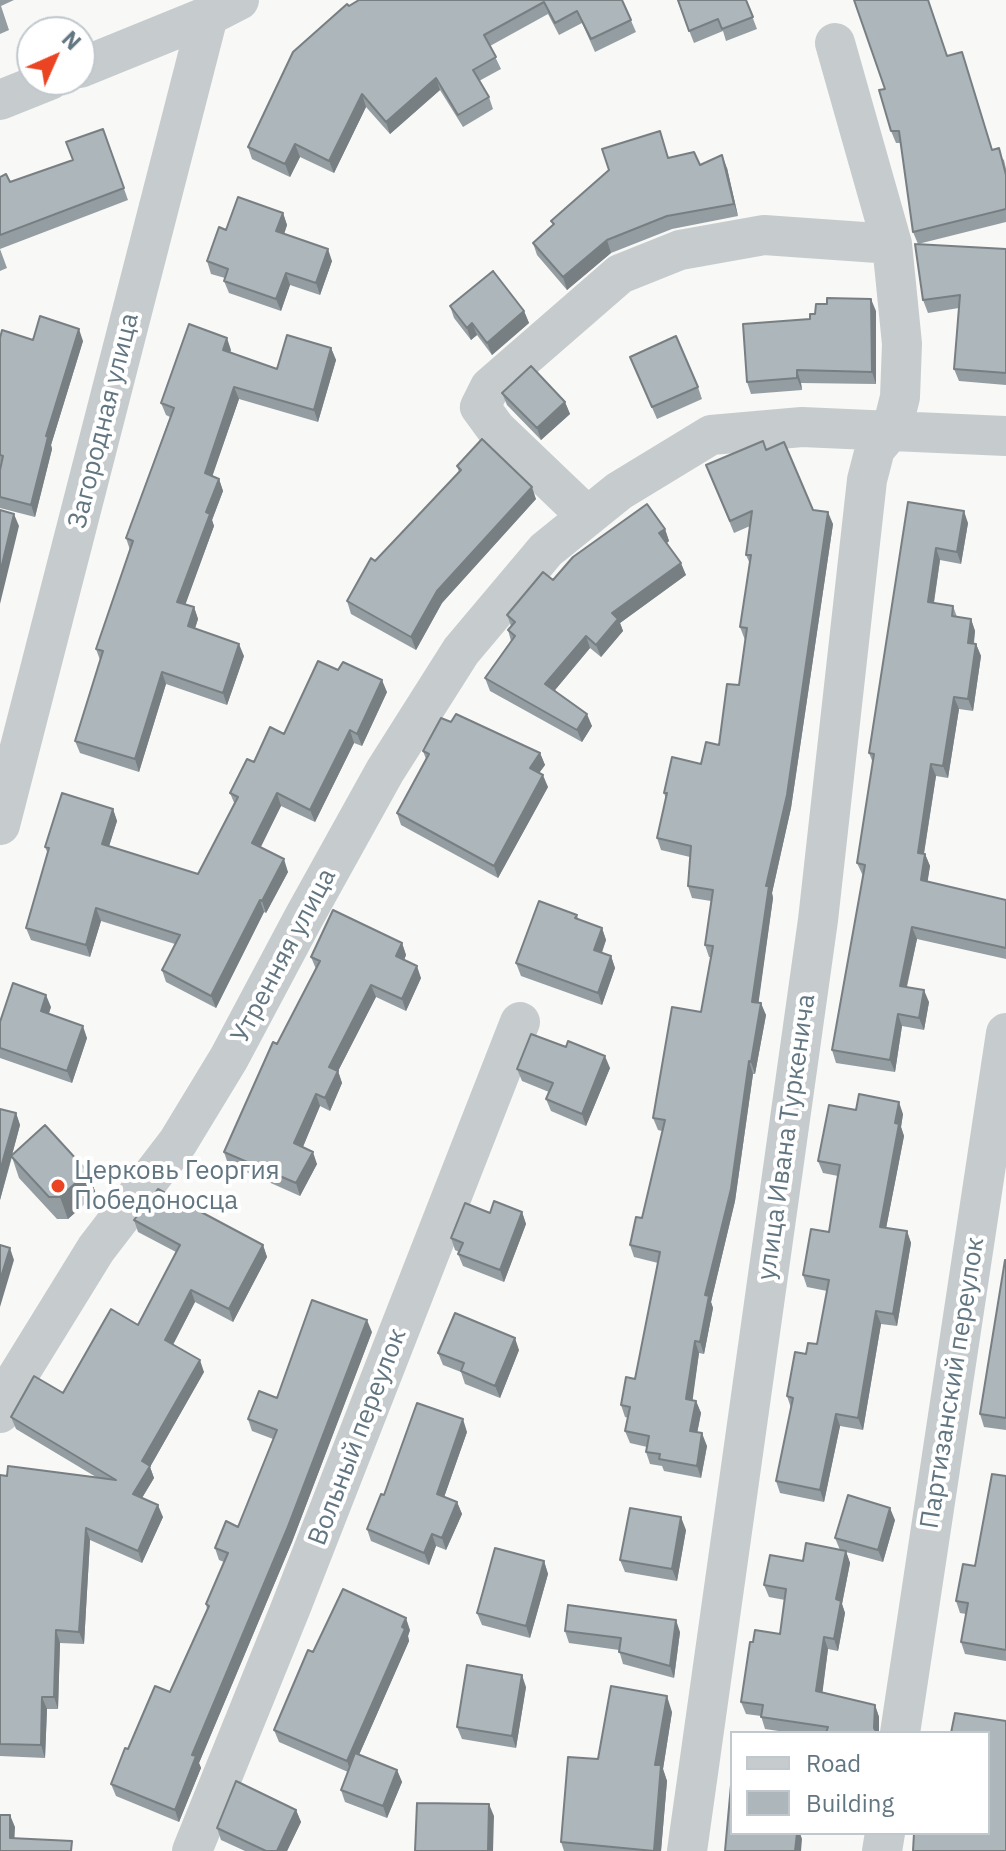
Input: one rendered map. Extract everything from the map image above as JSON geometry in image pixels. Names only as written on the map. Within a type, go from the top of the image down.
[{"type":"street","points":[[96,61],[223,8]]},
{"type":"street","name":"Загородная улица","points":[[0,825],[223,8]]},
{"type":"street","points":[[835,43],[892,244],[902,344],[900,397],[892,429]]},
{"type":"street","points":[[587,516],[496,429],[480,407],[490,387],[620,274],[680,250],[764,235],[892,244]]},
{"type":"street","name":"Утренняя улица","points":[[0,1413],[14,1382],[96,1249],[178,1142],[229,1058],[378,784],[461,651],[546,550],[619,491],[711,435],[802,427],[1006,436]]},
{"type":"street","name":"улица Ивана Туркенича","points":[[687,1851],[818,920],[867,480],[875,449],[892,429]]},
{"type":"street","name":"Вольный переулок","points":[[192,1851],[303,1578],[520,1022]]},
{"type":"street","name":"Партизанский переулок","points":[[900,1731],[1006,1033]]},
{"type":"building","points":[[359,0],[622,0],[631,20],[591,39],[577,11],[555,23],[544,2],[484,35],[496,57],[473,70],[489,97],[458,115],[436,78],[386,122],[362,94],[329,161],[295,144],[285,164],[248,147],[293,52],[347,4],[349,6]]},
{"type":"building","points":[[678,0],[746,0],[753,17],[722,29],[718,19],[689,31]]},
{"type":"building","points":[[854,0],[928,0],[947,56],[962,52],[992,150],[999,148],[1006,175],[1006,209],[913,232],[899,131],[891,131],[879,90],[885,89]]},
{"type":"building","points":[[103,129],[124,188],[0,235],[0,177],[6,174],[10,182],[73,160],[66,142]]},
{"type":"building","points":[[660,131],[668,158],[694,152],[700,165],[722,155],[734,204],[667,216],[607,240],[563,277],[533,243],[554,224],[551,221],[609,170],[602,149]]},
{"type":"building","points":[[238,197],[283,213],[276,231],[328,249],[316,283],[286,273],[276,299],[224,281],[228,269],[207,261],[219,227],[226,230]]},
{"type":"building","points":[[915,244],[1006,249],[1006,373],[954,369],[960,295],[923,300]]},
{"type":"building","points":[[493,271],[524,311],[487,343],[472,323],[467,328],[450,306]]},
{"type":"building","points":[[827,298],[871,299],[872,372],[797,370],[797,378],[747,382],[743,324],[810,319],[810,314],[815,314],[816,304],[827,304]]},
{"type":"building","points":[[40,316],[79,329],[46,436],[31,505],[0,497],[3,456],[0,455],[0,338],[2,330],[33,340]]},
{"type":"building","points":[[189,324],[227,338],[223,350],[277,369],[287,335],[331,348],[314,410],[234,387],[205,473],[219,479],[206,512],[210,514],[177,602],[194,607],[188,626],[239,644],[223,693],[162,672],[135,759],[75,741],[103,651],[96,649],[133,541],[126,538],[174,408],[161,403]]},
{"type":"building","points":[[676,336],[698,387],[652,407],[630,357]]},
{"type":"building","points":[[531,366],[565,402],[537,428],[502,393]]},
{"type":"building","points":[[482,439],[532,487],[437,591],[411,637],[347,601],[371,558],[375,561],[461,470],[457,466]]},
{"type":"building","points":[[763,441],[766,450],[784,442],[813,510],[828,512],[787,795],[766,886],[769,886],[752,1002],[761,1003],[749,1061],[731,1189],[705,1295],[709,1296],[700,1342],[695,1341],[686,1399],[696,1401],[690,1431],[702,1433],[697,1466],[659,1459],[660,1454],[646,1452],[649,1436],[625,1431],[630,1407],[621,1405],[626,1377],[635,1379],[660,1252],[630,1245],[636,1217],[642,1218],[665,1120],[653,1118],[672,1007],[701,1012],[713,946],[705,945],[713,890],[688,886],[691,846],[657,838],[667,793],[664,793],[672,757],[701,764],[706,742],[719,745],[727,684],[739,685],[747,628],[740,627],[751,555],[746,555],[752,511],[730,521],[706,465]]},
{"type":"building","points":[[908,502],[964,511],[957,552],[936,548],[928,602],[953,606],[952,616],[971,619],[968,643],[976,644],[968,699],[954,697],[943,766],[931,764],[918,853],[925,854],[921,880],[1006,900],[1006,948],[912,927],[900,986],[924,990],[919,1018],[898,1014],[890,1060],[832,1050],[865,865],[857,863],[874,754],[869,753]]},
{"type":"building","points":[[647,504],[665,529],[659,533],[681,563],[612,613],[618,619],[596,645],[586,636],[545,684],[587,714],[577,730],[485,678],[515,636],[508,630],[515,622],[507,615],[543,572],[553,580],[573,557]]},
{"type":"building","points":[[0,510],[14,514],[0,573]]},
{"type":"building","points":[[318,661],[338,670],[343,662],[382,680],[357,734],[350,730],[310,810],[277,793],[252,843],[284,859],[211,996],[162,970],[180,935],[96,908],[86,945],[26,928],[49,848],[45,847],[62,793],[113,809],[102,844],[198,874],[238,797],[230,793],[247,759],[254,762],[270,727],[284,734]]},
{"type":"building","points":[[456,714],[540,753],[530,768],[543,775],[494,866],[397,813],[429,754],[423,751],[441,718],[451,722]]},
{"type":"building","points":[[539,901],[602,928],[594,950],[611,956],[598,993],[516,963]]},
{"type":"building","points":[[333,910],[402,943],[396,956],[417,966],[402,999],[371,985],[329,1067],[338,1071],[325,1098],[316,1094],[294,1143],[313,1152],[296,1183],[224,1152],[273,1042],[277,1044],[320,961],[311,957]]},
{"type":"building","points":[[13,983],[46,995],[41,1011],[83,1026],[67,1071],[0,1048],[0,1022]]},
{"type":"building","points":[[531,1034],[566,1047],[568,1041],[605,1056],[582,1114],[546,1099],[553,1083],[517,1069]]},
{"type":"building","points":[[859,1094],[899,1102],[895,1123],[899,1124],[880,1227],[907,1231],[893,1314],[876,1311],[858,1418],[836,1414],[820,1490],[776,1481],[793,1398],[787,1396],[795,1352],[806,1354],[808,1343],[817,1344],[829,1280],[803,1275],[811,1229],[829,1232],[840,1165],[818,1161],[829,1105],[856,1110]]},
{"type":"building","points":[[0,1109],[16,1113],[0,1171]]},
{"type":"building","points":[[45,1125],[88,1172],[60,1197],[49,1197],[11,1156]]},
{"type":"building","points":[[158,1189],[263,1245],[229,1309],[191,1290],[165,1340],[200,1360],[142,1461],[150,1466],[133,1494],[158,1505],[138,1551],[86,1528],[79,1632],[56,1630],[54,1697],[42,1697],[41,1745],[0,1744],[0,1475],[7,1476],[8,1466],[116,1480],[11,1417],[34,1376],[63,1393],[111,1309],[138,1325],[180,1245],[134,1220]]},
{"type":"building","points":[[494,1201],[522,1212],[500,1270],[458,1254],[463,1243],[451,1238],[465,1203],[490,1213]]},
{"type":"building","points":[[0,1245],[10,1248],[0,1280]]},
{"type":"building","points":[[1006,1260],[1006,1418],[980,1414]]},
{"type":"building","points":[[312,1300],[367,1320],[287,1529],[192,1755],[196,1756],[175,1810],[111,1784],[155,1686],[170,1692],[209,1606],[206,1604],[228,1553],[215,1548],[226,1521],[238,1527],[277,1430],[248,1419],[259,1391],[277,1398]]},
{"type":"building","points":[[455,1313],[515,1338],[495,1386],[461,1371],[464,1363],[438,1353]]},
{"type":"building","points":[[417,1403],[463,1419],[437,1494],[457,1502],[442,1538],[432,1534],[424,1553],[367,1529],[381,1494],[384,1495]]},
{"type":"building","points":[[992,1474],[1006,1476],[1006,1650],[961,1642],[968,1603],[956,1601],[963,1564],[975,1566]]},
{"type":"building","points":[[848,1495],[890,1508],[878,1550],[835,1538]]},
{"type":"building","points":[[630,1508],[681,1517],[672,1569],[620,1560]]},
{"type":"building","points":[[806,1543],[846,1551],[836,1599],[841,1601],[834,1639],[824,1637],[816,1691],[875,1705],[876,1731],[827,1731],[828,1727],[761,1717],[763,1705],[741,1702],[750,1642],[753,1642],[755,1630],[780,1634],[786,1589],[764,1585],[770,1555],[803,1561]]},
{"type":"building","points":[[495,1548],[544,1561],[526,1626],[477,1613]]},
{"type":"building","points":[[343,1589],[406,1618],[402,1627],[405,1629],[347,1761],[274,1730],[308,1650],[313,1652]]},
{"type":"building","points":[[568,1605],[676,1620],[670,1666],[619,1652],[621,1638],[565,1631]]},
{"type":"building","points":[[467,1665],[522,1675],[512,1736],[457,1727]]},
{"type":"building","points":[[611,1686],[667,1696],[655,1765],[661,1765],[654,1851],[561,1842],[568,1757],[598,1759]]},
{"type":"building","points":[[955,1713],[1006,1721],[1006,1851],[913,1851],[914,1835],[990,1835],[990,1731],[951,1731]]},
{"type":"building","points":[[355,1753],[397,1770],[383,1806],[341,1790]]},
{"type":"building","points":[[236,1781],[296,1810],[277,1851],[266,1851],[217,1828]]},
{"type":"building","points":[[730,1796],[730,1835],[797,1835],[795,1851],[725,1851]]},
{"type":"building","points":[[417,1803],[489,1804],[488,1851],[415,1851]]},
{"type":"building","points":[[0,1815],[10,1815],[10,1838],[72,1841],[71,1851],[0,1851]]},
{"type":"place","name":"Церковь Георгия Победоносца","points":[[58,1186]]}]
